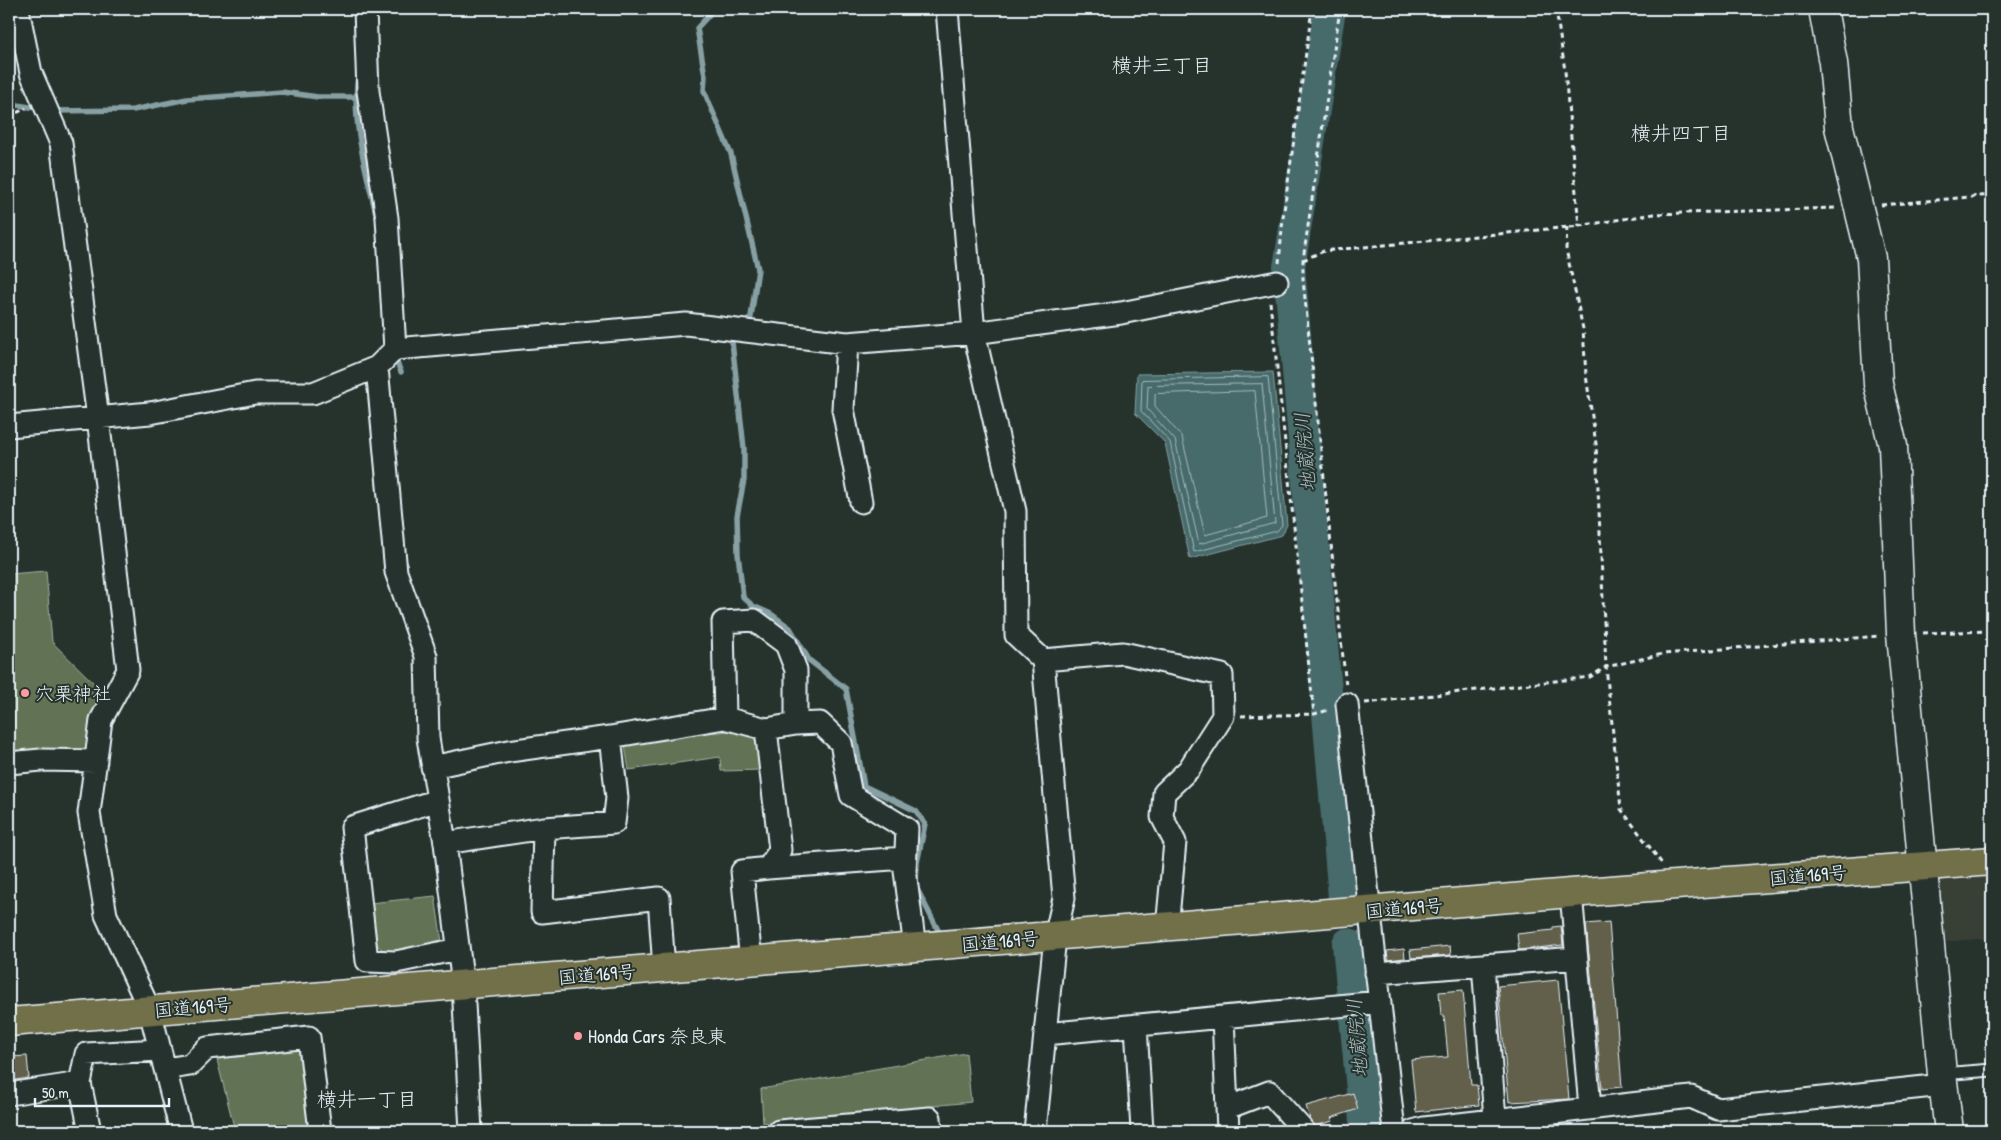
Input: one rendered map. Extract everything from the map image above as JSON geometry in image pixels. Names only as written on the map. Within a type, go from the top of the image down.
[{"type":"highway","name":"国道169号","points":[[9,1022],[1167,928],[1571,893],[1992,861]]},
{"type":"street","points":[[18,9],[31,73],[60,143],[98,418],[128,670],[101,720],[89,813],[106,915],[150,1011],[181,1131]]},
{"type":"street","points":[[365,9],[368,91],[388,218],[395,349]]},
{"type":"street","points":[[947,9],[974,333],[1015,511],[1016,635],[1043,660],[1064,898],[1055,937],[1035,1131]]},
{"type":"street","points":[[1823,9],[1833,63],[1839,126],[1871,258],[1878,384],[1893,446],[1901,634],[1924,865],[1942,1079],[1950,1131]]},
{"type":"street","points":[[9,426],[150,412],[255,393],[313,393],[377,368],[395,349],[686,324],[847,343],[974,333],[1121,313],[1281,282]]},
{"type":"street","points":[[847,343],[843,409],[861,502]]},
{"type":"street","points":[[377,368],[396,572],[426,656],[428,738],[463,985],[472,1131]]},
{"type":"street","points":[[725,718],[723,622],[754,620],[786,644],[796,670],[796,724]]},
{"type":"street","points":[[1043,660],[1123,653],[1222,675],[1223,716],[1190,770],[1164,793],[1162,817],[1175,842],[1167,928]]},
{"type":"street","points":[[1347,704],[1376,973],[1362,1003],[1394,1131]]},
{"type":"street","points":[[432,767],[509,751],[725,718],[766,729],[796,724],[820,723],[841,743],[851,795],[907,829],[906,858],[915,948]]},
{"type":"street","points":[[766,729],[780,850],[768,868]]},
{"type":"street","points":[[444,842],[544,828],[614,823],[618,798],[610,737]]},
{"type":"street","points":[[9,764],[41,760],[96,761]]},
{"type":"street","points":[[438,800],[352,827],[366,961],[396,962],[458,949]]},
{"type":"street","points":[[544,828],[542,912],[659,898],[664,969]]},
{"type":"street","points":[[751,962],[742,871],[906,858]]},
{"type":"street","points":[[1571,893],[1590,1107]]},
{"type":"street","points":[[1376,973],[1577,958]]},
{"type":"street","points":[[1483,965],[1495,1119]]},
{"type":"street","points":[[1045,1034],[1362,1003]]},
{"type":"street","points":[[1223,1016],[1228,1131]]},
{"type":"street","points":[[1136,1025],[1142,1131]]},
{"type":"street","points":[[90,1131],[80,1084],[86,1054],[162,1059],[190,1065],[207,1048],[309,1037],[320,1131]]},
{"type":"street","points":[[1413,1131],[1495,1119],[1556,1121],[1590,1107],[1691,1097],[1718,1109],[1942,1079]]},
{"type":"street","points":[[9,1094],[80,1084]]},
{"type":"street","points":[[1227,1108],[1269,1092],[1304,1131]]},
{"type":"street","points":[[779,1131],[930,1118],[931,1131]]},
{"type":"lane","points":[[1942,1079],[1992,1070]]},
{"type":"path","points":[[1312,9],[1283,218],[1281,282],[1314,714]]},
{"type":"path","points":[[1340,9],[1303,260],[1303,280],[1347,704]]},
{"type":"path","points":[[1556,9],[1565,71],[1579,226]]},
{"type":"path","points":[[1303,260],[1324,251],[1579,226],[1654,214],[1859,208],[1992,195]]},
{"type":"path","points":[[1567,227],[1566,249],[1583,329],[1586,375],[1596,444],[1606,667],[1621,809],[1678,886]]},
{"type":"path","points":[[1281,282],[1303,280]]},
{"type":"path","points":[[1223,716],[1314,714],[1347,704],[1590,677],[1606,667],[1664,654],[1901,634],[1992,631]]},
{"type":"shaded area","points":[[1992,873],[1992,938],[1940,942],[1936,878]]},
{"type":"green space","points":[[46,571],[52,642],[104,693],[84,750],[9,754],[9,574]]},
{"type":"green space","points":[[742,730],[756,736],[762,770],[721,771],[720,757],[629,770],[624,740]]},
{"type":"green space","points":[[435,896],[442,942],[385,952],[377,945],[370,903]]},
{"type":"green space","points":[[300,1049],[308,1131],[235,1131],[216,1056]]},
{"type":"green space","points":[[966,1053],[971,1102],[763,1123],[761,1089]]},
{"type":"water","points":[[1273,372],[1287,525],[1282,535],[1190,559],[1165,443],[1135,413],[1137,374]]},
{"type":"building","points":[[1609,922],[1622,1087],[1602,1089],[1586,924]]},
{"type":"building","points":[[1561,926],[1563,945],[1519,950],[1517,934],[1553,930],[1553,927]]},
{"type":"building","points":[[1450,946],[1451,955],[1411,958],[1410,950]]},
{"type":"building","points":[[1404,949],[1405,958],[1388,960],[1387,951]]},
{"type":"building","points":[[1558,980],[1569,1099],[1509,1102],[1498,986]]},
{"type":"building","points":[[1463,990],[1471,1085],[1477,1085],[1479,1105],[1416,1112],[1411,1060],[1448,1057],[1444,1015],[1441,1015],[1439,992]]},
{"type":"building","points":[[27,1056],[29,1078],[9,1081],[9,1057]]},
{"type":"building","points":[[1353,1093],[1358,1109],[1331,1118],[1333,1121],[1315,1126],[1310,1119],[1306,1106]]},
{"type":"waterway","points":[[706,9],[709,15],[697,28],[705,76],[704,91],[731,154],[758,269],[751,317],[743,327]]},
{"type":"waterway","name":"地蔵院川","points":[[1330,9],[1289,267],[1344,897]]},
{"type":"waterway","points":[[358,76],[356,93],[358,127],[376,214]]},
{"type":"waterway","points":[[53,111],[133,110],[187,99],[282,92],[318,97],[355,97]]},
{"type":"waterway","points":[[9,95],[17,105],[42,109]]},
{"type":"waterway","points":[[737,334],[732,342],[744,448],[744,480],[737,516],[738,554],[743,597],[753,606],[771,614],[790,628],[809,660],[846,689],[864,786],[916,811],[925,824],[917,863],[916,887],[939,932]]},
{"type":"waterway","points":[[394,356],[401,372]]},
{"type":"waterway","name":"地蔵院川","points":[[1348,944],[1366,1131]]},
{"type":"place","name":"穴栗神社","points":[[25,693]]},
{"type":"place","name":"Honda Cars 奈良東","points":[[578,1036]]},
{"type":"district","name":"横井三丁目","points":[[1162,65]]},
{"type":"district","name":"横井四丁目","points":[[1681,133]]},
{"type":"district","name":"横井一丁目","points":[[367,1099]]}]
